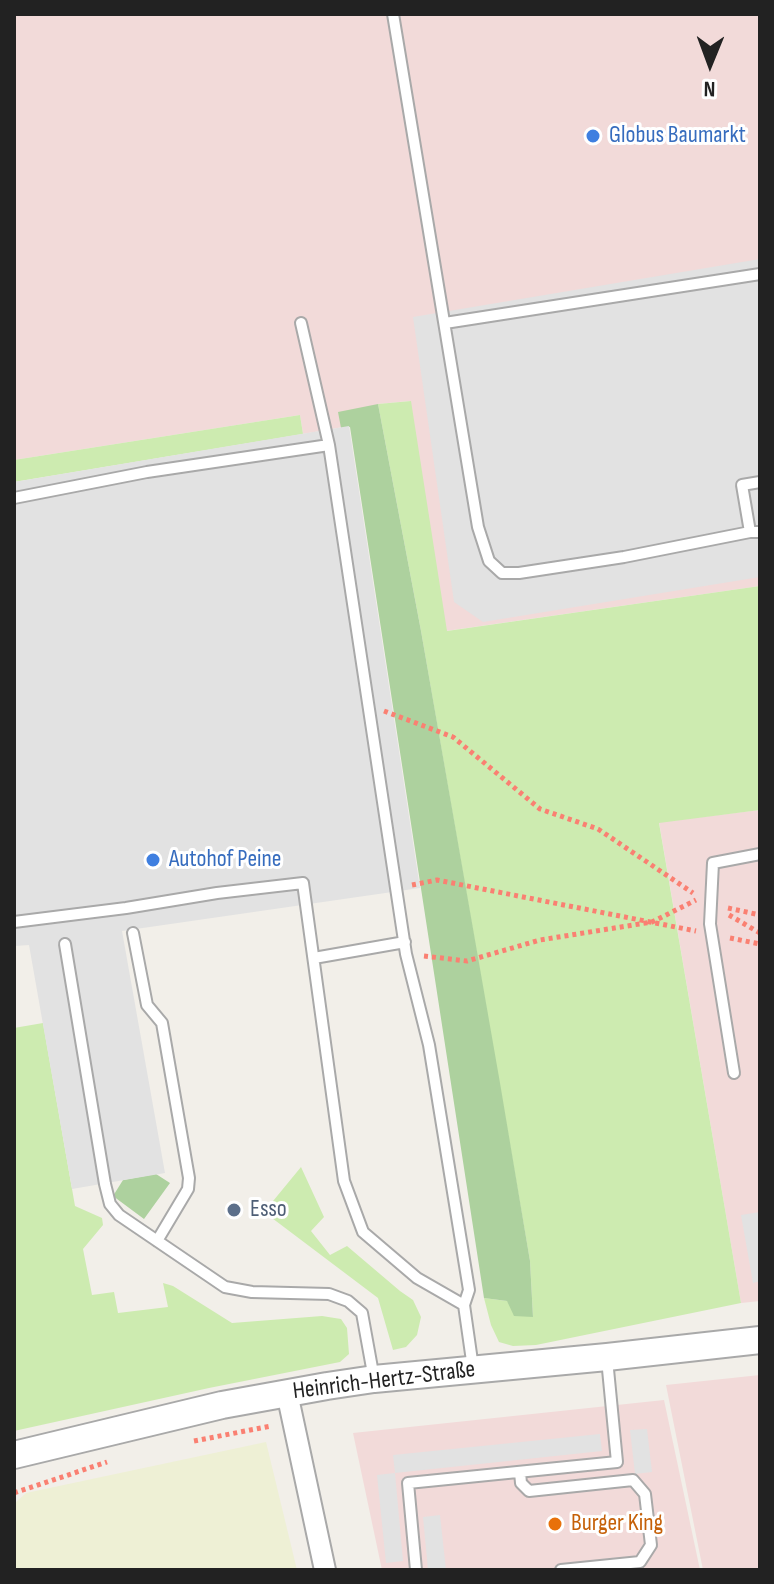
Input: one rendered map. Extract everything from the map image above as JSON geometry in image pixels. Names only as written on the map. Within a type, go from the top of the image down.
[{"type":"street","name":"Heinrich-Hertz-Straße","points":[[14,1455],[207,1409],[374,1379],[760,1340]]},
{"type":"street","points":[[287,1393],[325,1570]]},
{"type":"lane","points":[[393,14],[478,527],[489,561],[502,573],[519,573],[755,532],[742,485],[760,482]]},
{"type":"lane","points":[[445,323],[760,274]]},
{"type":"lane","points":[[301,323],[329,445],[405,948],[429,1045],[469,1290],[464,1305],[474,1370]]},
{"type":"lane","points":[[14,498],[147,472],[329,445]]},
{"type":"lane","points":[[734,1073],[710,924],[713,863],[760,854]]},
{"type":"lane","points":[[14,922],[303,883],[344,1181],[363,1232],[417,1278],[464,1305]]},
{"type":"lane","points":[[133,933],[147,1005],[162,1023],[189,1178],[188,1189],[157,1241]]},
{"type":"lane","points":[[65,944],[110,1204],[119,1215],[225,1287],[252,1292],[329,1294],[348,1301],[362,1313],[374,1379]]},
{"type":"lane","points":[[314,958],[405,948]]},
{"type":"lane","points":[[416,1570],[408,1483],[617,1462],[607,1357]]},
{"type":"lane","points":[[520,1472],[521,1483],[529,1491],[633,1480],[645,1494],[651,1545],[640,1562],[561,1570]]},
{"type":"path","points":[[369,706],[453,737],[540,809],[598,829],[700,897],[652,922],[540,940],[467,961],[405,948]]},
{"type":"path","points":[[397,888],[437,880],[760,944]]},
{"type":"path","points":[[711,905],[760,915]]},
{"type":"path","points":[[711,905],[760,933]]},
{"type":"path","points":[[183,1444],[293,1421]]},
{"type":"path","points":[[14,1493],[109,1461]]},
{"type":"shaded area","points":[[14,14],[760,14],[760,586],[446,631],[410,401],[378,404],[349,426],[303,434],[300,415],[14,460]]},
{"type":"shaded area","points":[[760,259],[760,577],[483,622],[454,602],[413,317]]},
{"type":"shaded area","points":[[349,426],[420,888],[122,931],[165,1173],[72,1189],[29,945],[14,946],[14,482]]},
{"type":"shaded area","points":[[760,810],[760,1301],[741,1303],[659,822]]},
{"type":"shaded area","points":[[760,1212],[760,1281],[753,1283],[741,1215]]},
{"type":"shaded area","points":[[760,1375],[760,1570],[703,1570],[666,1385]]},
{"type":"shaded area","points":[[664,1400],[700,1570],[382,1570],[353,1433]]},
{"type":"shaded area","points":[[647,1429],[652,1472],[635,1474],[630,1430]]},
{"type":"shaded area","points":[[600,1434],[602,1451],[395,1473],[393,1455]]},
{"type":"shaded area","points":[[395,1473],[403,1561],[386,1563],[377,1475]]},
{"type":"shaded area","points":[[440,1515],[446,1570],[428,1570],[423,1517]]},
{"type":"green space","points":[[411,401],[447,631],[760,586],[760,810],[659,823],[741,1303],[536,1345],[513,1346],[499,1342],[491,1325],[484,1298],[507,1301],[533,1317],[530,1261],[421,631],[378,404]]},
{"type":"green space","points":[[378,404],[500,1083],[530,1261],[533,1317],[514,1316],[507,1301],[484,1298],[350,427],[341,428],[338,412]]},
{"type":"green space","points":[[300,415],[303,434],[14,482],[14,460]]},
{"type":"green space","points":[[43,1023],[75,1206],[102,1218],[103,1225],[83,1249],[92,1295],[114,1292],[118,1313],[168,1307],[163,1283],[173,1286],[232,1323],[322,1316],[341,1319],[347,1328],[349,1354],[340,1362],[14,1431],[14,1028]]},
{"type":"green space","points":[[301,1167],[324,1217],[311,1231],[330,1255],[347,1246],[413,1300],[421,1317],[417,1335],[406,1347],[393,1350],[378,1298],[264,1212]]},
{"type":"green space","points":[[156,1174],[170,1183],[144,1219],[113,1196],[123,1180]]},
{"type":"green space","points":[[266,1442],[297,1570],[14,1570],[14,1504],[26,1493]]},
{"type":"place","name":"Globus Baumarkt","points":[[593,136]]},
{"type":"place","name":"Autohof Peine","points":[[153,860]]},
{"type":"place","name":"Esso","points":[[234,1210]]},
{"type":"place","name":"Burger King","points":[[555,1524]]}]
